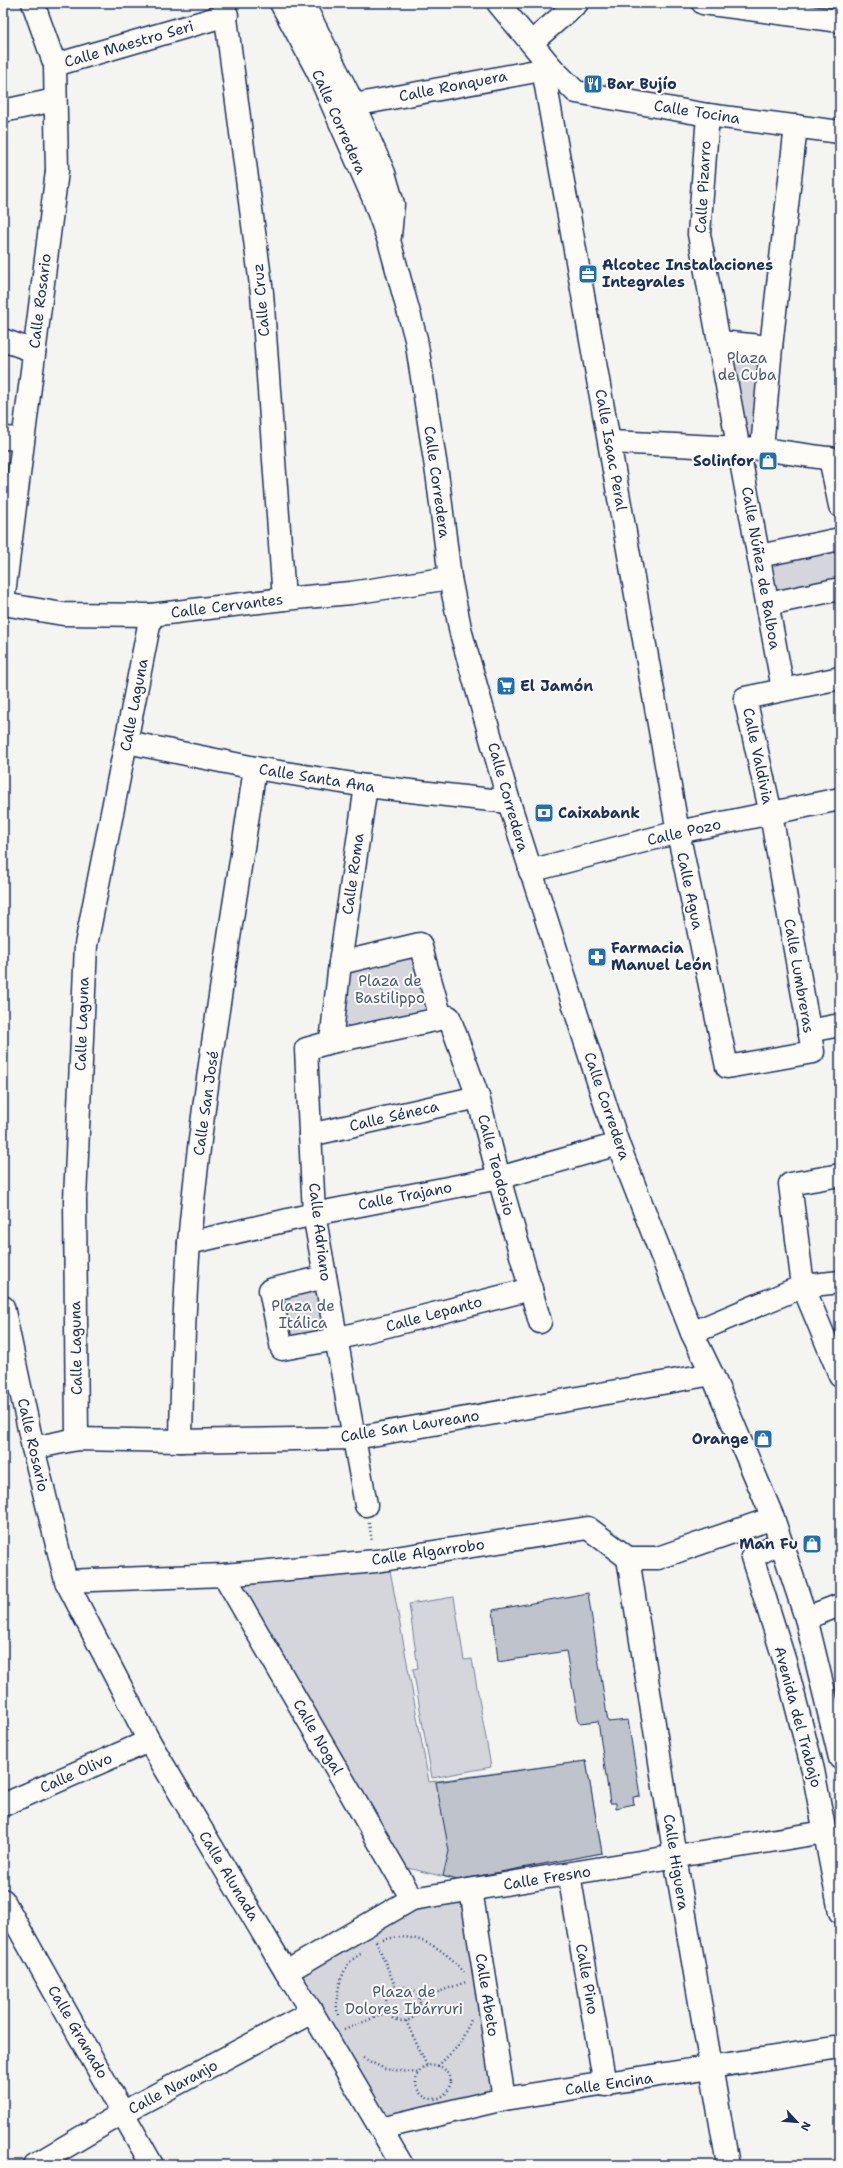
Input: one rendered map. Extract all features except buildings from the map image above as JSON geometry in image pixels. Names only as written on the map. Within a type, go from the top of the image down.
[{"type":"street","name":"Calle Rosario","points":[[3,603],[13,438],[34,351],[57,171],[55,65],[33,3]]},
{"type":"street","name":"Calle Corredera","points":[[281,3],[318,72],[373,198],[390,244],[416,339],[438,480],[450,578],[461,632],[530,871],[618,1144],[692,1333]]},
{"type":"street","name":"Calle Corredera","points":[[303,3],[354,105],[384,174],[393,204],[390,244]]},
{"type":"street","name":"Calle Tocina","points":[[498,3],[532,42],[547,68],[576,92],[708,115],[840,132]]},
{"type":"street","points":[[532,42],[577,3]]},
{"type":"street","points":[[703,3],[840,20]]},
{"type":"street","name":"Calle Maestro Seri","points":[[55,65],[226,9]]},
{"type":"street","name":"Calle Cruz","points":[[226,9],[262,293],[284,599]]},
{"type":"street","name":"Calle Ronquera","points":[[354,105],[547,68]]},
{"type":"street","name":"Calle Isaac Peral","points":[[547,68],[678,832]]},
{"type":"street","points":[[3,111],[55,100]]},
{"type":"street","name":"Calle Pizarro","points":[[708,115],[699,234],[739,447]]},
{"type":"street","points":[[762,449],[771,346],[796,126]]},
{"type":"street","points":[[3,340],[34,351]]},
{"type":"street","points":[[720,342],[771,346]]},
{"type":"street","points":[[610,442],[739,447],[835,459],[840,506]]},
{"type":"street","name":"Calle Núñez de Balboa","points":[[739,447],[783,689]]},
{"type":"street","points":[[759,556],[840,539]]},
{"type":"street","name":"Calle Cervantes","points":[[3,603],[63,614],[151,615],[284,599],[351,593],[450,578]]},
{"type":"street","points":[[768,604],[840,589]]},
{"type":"street","name":"Calle Laguna","points":[[77,1439],[75,1200],[86,945],[151,615]]},
{"type":"street","name":"Calle Valdivia","points":[[771,814],[746,698],[840,678]]},
{"type":"street","name":"Calle Santa Ana","points":[[127,742],[255,768],[366,786],[509,802]]},
{"type":"street","name":"Calle San José","points":[[181,1441],[183,1347],[190,1243],[202,1122],[255,768]]},
{"type":"street","name":"Calle Roma","points":[[340,962],[366,786]]},
{"type":"street","name":"Calle Pozo","points":[[530,871],[678,832],[840,799]]},
{"type":"street","name":"Calle Lumbreras","points":[[727,1067],[813,1052],[771,814]]},
{"type":"street","name":"Calle Agua","points":[[678,832],[727,1067]]},
{"type":"street","points":[[420,944],[440,1018],[331,1042],[340,962],[420,944]]},
{"type":"street","name":"Calle Teodosio","points":[[440,1018],[449,1017],[478,1097],[499,1178],[540,1322]]},
{"type":"street","points":[[809,1031],[840,1025]]},
{"type":"street","name":"Calle Adriano","points":[[331,1042],[306,1049],[314,1214],[366,1505]]},
{"type":"street","name":"Calle Séneca","points":[[310,1136],[478,1097]]},
{"type":"street","name":"Calle Trajano","points":[[190,1243],[314,1214],[499,1178],[618,1144]]},
{"type":"street","points":[[840,1175],[790,1184],[803,1286],[840,1375]]},
{"type":"street","points":[[325,1277],[270,1290],[282,1349],[336,1339]]},
{"type":"street","points":[[692,1333],[803,1286],[840,1282]]},
{"type":"street","name":"Calle Lepanto","points":[[336,1339],[531,1289]]},
{"type":"street","name":"Calle Rosario","points":[[3,1307],[33,1448],[66,1581]]},
{"type":"street","name":"Avenida del Trabajo","points":[[692,1333],[712,1374],[773,1518],[806,1618],[840,1758]]},
{"type":"street","name":"Calle San Laureano","points":[[33,1448],[77,1439],[181,1441],[354,1438],[712,1374]]},
{"type":"street","points":[[628,1558],[658,1558],[773,1518]]},
{"type":"street","name":"Calle Algarrobo","points":[[66,1581],[224,1575],[376,1561],[588,1528],[628,1558]]},
{"type":"street","name":"Avenida del Trabajo","points":[[781,1542],[752,1557],[785,1662],[813,1770],[840,1912]]},
{"type":"street","name":"Calle Higuera","points":[[628,1558],[675,1857],[728,2165]]},
{"type":"street","name":"Calle Nogal","points":[[224,1575],[412,1899]]},
{"type":"street","name":"Calle Alunada","points":[[66,1581],[149,1741],[402,2165]]},
{"type":"street","points":[[806,1618],[840,1605]]},
{"type":"street","name":"Calle Olivo","points":[[3,1805],[149,1741]]},
{"type":"street","name":"Calle Fresno","points":[[286,1972],[373,1933],[412,1899],[825,1832]]},
{"type":"street","name":"Calle Pino","points":[[569,1874],[605,2085]]},
{"type":"street","name":"Calle Abeto","points":[[471,1890],[473,1982],[504,2099]]},
{"type":"street","name":"Calle Granado","points":[[3,1900],[124,2112],[152,2165]]},
{"type":"street","name":"Calle Naranjo","points":[[35,2165],[124,2112],[312,2012]]},
{"type":"street","name":"Calle Encina","points":[[380,2128],[504,2099],[712,2069],[840,2048]]},
{"type":"path","points":[[366,1505],[376,1561]]},
{"type":"path","points":[[373,1933],[392,1937],[417,1939],[434,1945],[452,1958],[473,1982],[420,1999]]},
{"type":"path","points":[[372,1946],[373,1933]]},
{"type":"path","points":[[373,1933],[396,1988]]},
{"type":"path","points":[[339,2019],[336,2007],[341,1980],[350,1962],[367,1949]]},
{"type":"path","points":[[407,1987],[413,1990],[420,1999],[419,2011],[416,2015],[406,2021],[396,2019],[388,2012],[386,2007],[388,1996],[396,1988],[407,1987]]},
{"type":"path","points":[[342,2031],[388,2012]]},
{"type":"path","points":[[438,2066],[459,2045],[472,2019],[471,2013]]},
{"type":"path","points":[[406,2021],[427,2066]]},
{"type":"path","points":[[340,2025],[346,2037]]},
{"type":"path","points":[[362,2057],[385,2069],[418,2073]]},
{"type":"path","points":[[427,2066],[438,2066],[447,2073],[450,2083],[446,2094],[436,2099],[425,2098],[417,2090],[416,2084],[418,2073],[427,2066]]},
{"type":"green space","name":"Plaza de Cuba","points":[[720,342],[771,347],[762,449],[739,447]]},
{"type":"green space","points":[[840,539],[840,589],[768,604],[759,556]]},
{"type":"green space","name":"Plaza de Bastilippo","points":[[420,944],[441,1018],[331,1042],[340,963]]},
{"type":"green space","name":"Plaza de Itálica","points":[[325,1277],[336,1339],[282,1349],[270,1291]]},
{"type":"green space","points":[[388,1559],[429,1782],[586,1761],[602,1853],[457,1880],[392,1864],[224,1575]]},
{"type":"green space","points":[[454,1597],[464,1660],[472,1659],[491,1767],[432,1778],[413,1669],[418,1668],[409,1604]]},
{"type":"green space","name":"Plaza de Dolores Ibárruri","points":[[471,1890],[504,2099],[381,2128],[286,1972],[412,1899]]},
{"type":"place","name":"Bar Bujío","points":[[593,84]]},
{"type":"place","name":"Alcotec Instalaciones Integrales","points":[[588,274]]},
{"type":"place","name":"Solinfor","points":[[768,461]]},
{"type":"place","name":"El Jamón","points":[[506,686]]},
{"type":"place","name":"Caixabank","points":[[544,813]]},
{"type":"place","name":"Farmacia Manuel León","points":[[597,957]]},
{"type":"place","name":"Orange","points":[[763,1439]]},
{"type":"place","name":"Man Fu","points":[[812,1544]]}]
